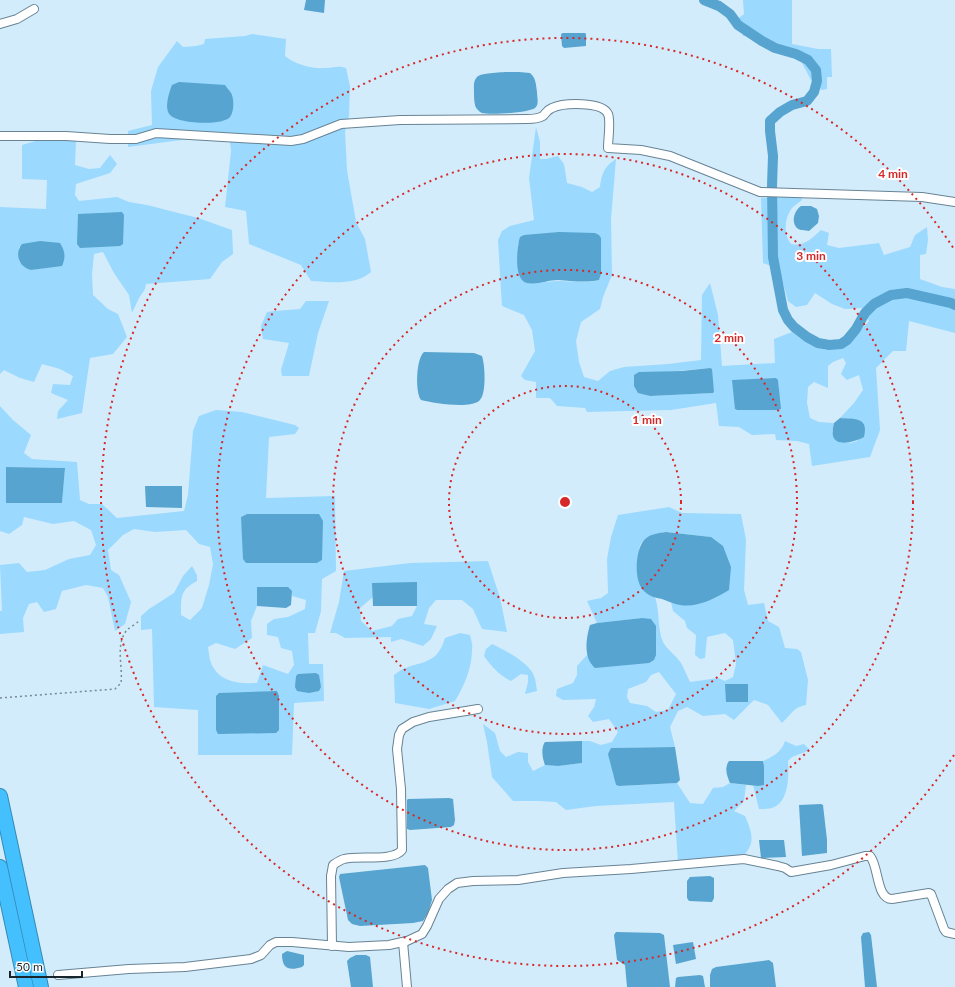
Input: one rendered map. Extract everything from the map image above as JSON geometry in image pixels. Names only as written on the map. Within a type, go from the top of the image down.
[{"type":"highway","points":[[0,796],[41,987]]},
{"type":"highway","points":[[0,867],[26,987]]},
{"type":"street","points":[[0,24],[17,19],[34,9]]},
{"type":"street","points":[[0,136],[66,136],[136,139],[156,133],[291,141],[303,139],[341,124],[400,120],[527,119],[537,118],[544,115],[547,110],[558,106],[587,104],[599,106],[608,113],[608,148],[641,150],[670,156],[760,192],[922,197],[955,202]]},
{"type":"street","points":[[332,946],[331,876],[333,865],[343,859],[396,855],[402,850],[401,789],[397,749],[399,735],[402,729],[413,722],[424,719],[478,709]]},
{"type":"street","points":[[58,976],[129,969],[185,967],[251,959],[261,954],[270,945],[276,942],[349,947],[389,945],[403,942],[422,934],[428,926],[439,899],[448,889],[457,883],[518,880],[563,873],[631,869],[744,859],[778,866],[791,872],[831,865],[868,855],[873,861],[884,897],[887,899],[892,899],[929,893],[931,894],[944,929],[946,932],[955,934]]},
{"type":"street","points":[[403,942],[407,987]]},
{"type":"path","points":[[0,698],[114,689],[121,683],[120,650],[124,635],[128,629],[139,621]]},
{"type":"shaded area","points":[[306,0],[325,0],[324,13],[304,10]]},
{"type":"shaded area","points":[[743,0],[792,0],[792,44],[818,49],[831,49],[832,77],[827,77],[827,89],[822,90],[812,82],[801,61],[764,37],[743,36],[739,18],[744,14]]},
{"type":"shaded area","points":[[585,33],[586,46],[564,48],[562,46],[561,34]]},
{"type":"shaded area","points":[[252,34],[286,39],[285,56],[298,64],[314,68],[346,68],[350,86],[349,116],[345,132],[347,170],[356,222],[365,239],[371,272],[365,276],[342,282],[311,281],[301,265],[249,244],[246,211],[225,207],[231,151],[230,142],[189,139],[128,147],[128,131],[152,125],[151,91],[158,67],[177,41],[183,47],[196,46],[204,44],[205,39],[245,36]]},
{"type":"shaded area","points":[[490,73],[530,73],[535,79],[538,100],[536,107],[527,111],[501,114],[486,114],[477,109],[474,101],[474,86],[477,77]]},
{"type":"shaded area","points":[[179,82],[225,85],[233,100],[233,109],[230,117],[219,122],[200,123],[182,120],[170,115],[167,105],[170,92],[172,85]]},
{"type":"shaded area","points":[[536,127],[540,142],[540,159],[558,156],[564,164],[567,183],[582,187],[592,192],[600,187],[604,171],[616,159],[611,219],[612,275],[600,309],[581,322],[576,341],[579,362],[584,377],[598,381],[610,371],[624,367],[701,360],[702,295],[710,283],[718,315],[722,366],[775,363],[774,339],[792,332],[818,348],[828,350],[842,346],[860,331],[869,321],[862,308],[845,309],[832,304],[815,293],[807,305],[796,307],[788,301],[779,269],[763,263],[761,198],[801,196],[802,200],[795,205],[788,215],[786,228],[789,241],[791,244],[796,245],[811,239],[821,230],[829,233],[827,245],[839,248],[879,243],[884,255],[910,247],[915,235],[927,227],[928,240],[926,254],[920,255],[920,279],[942,287],[955,289],[955,333],[909,321],[906,351],[893,351],[876,368],[880,430],[870,457],[812,466],[809,444],[797,441],[776,440],[775,434],[752,435],[739,427],[719,426],[716,403],[671,410],[587,412],[585,408],[557,406],[550,398],[536,398],[536,382],[525,380],[521,376],[535,351],[532,330],[524,315],[502,306],[498,240],[502,231],[510,226],[534,220],[529,178]],"holes":[[[518,243],[601,274],[599,280],[593,281],[547,282],[517,261]],[[843,358],[846,363],[841,374],[847,380],[859,375],[863,390],[854,403],[840,418],[855,419],[857,441],[850,443],[841,442],[832,432],[834,423],[819,422],[810,418],[807,403],[808,387],[814,382],[828,388],[828,366]],[[710,368],[714,392],[650,396],[643,394],[634,375]],[[778,380],[780,409],[735,409]]]},
{"type":"shaded area","points":[[39,140],[76,141],[75,165],[89,169],[100,168],[110,155],[117,164],[110,173],[76,184],[75,195],[79,201],[117,197],[129,202],[198,218],[232,230],[233,254],[222,262],[210,279],[146,284],[145,289],[132,313],[129,295],[114,273],[103,252],[94,254],[92,274],[93,295],[108,309],[118,314],[127,337],[113,354],[90,358],[82,413],[57,419],[58,411],[68,400],[51,393],[53,384],[70,385],[73,376],[60,369],[42,364],[34,382],[20,378],[4,370],[0,374],[0,207],[46,209],[47,180],[22,179],[22,145]],"holes":[[[19,247],[62,265],[31,270],[19,261]]]},
{"type":"shaded area","points":[[801,206],[811,206],[817,209],[819,216],[818,223],[809,231],[796,227],[794,221],[794,215]]},
{"type":"shaded area","points":[[122,212],[124,215],[123,244],[120,246],[80,248],[77,244],[78,214]]},
{"type":"shaded area","points":[[559,232],[595,233],[599,235],[601,238],[601,274],[599,280],[584,282],[558,280],[539,283],[527,283],[523,281],[518,270],[517,263],[520,237],[524,235]]},
{"type":"shaded area","points":[[40,241],[60,243],[64,254],[62,266],[31,270],[23,266],[18,256],[18,252],[22,244]]},
{"type":"shaded area","points":[[306,301],[329,301],[318,333],[309,376],[282,376],[281,370],[289,343],[263,339],[261,326],[267,312],[300,309]]},
{"type":"shaded area","points":[[424,352],[474,353],[482,356],[484,366],[484,386],[482,398],[479,401],[467,405],[442,404],[421,400],[418,390],[417,376],[419,361]]},
{"type":"shaded area","points":[[712,369],[713,393],[650,396],[638,393],[634,386],[634,375],[639,372],[682,371]]},
{"type":"shaded area","points":[[776,378],[778,380],[781,409],[735,409],[732,380]]},
{"type":"shaded area","points":[[0,406],[13,420],[31,435],[24,453],[32,459],[77,462],[80,500],[89,504],[102,504],[117,518],[184,511],[188,495],[193,431],[199,416],[216,410],[242,412],[295,425],[299,428],[295,434],[269,437],[266,498],[335,496],[336,571],[322,579],[321,611],[315,633],[308,633],[309,664],[323,664],[324,701],[294,703],[292,755],[198,755],[198,710],[154,707],[152,629],[141,630],[141,616],[174,593],[183,576],[192,566],[197,575],[197,581],[191,584],[184,591],[181,603],[181,615],[190,620],[202,608],[209,585],[213,564],[210,547],[199,544],[186,530],[155,532],[134,529],[123,535],[108,550],[111,570],[119,575],[131,602],[125,624],[115,631],[108,597],[103,588],[86,585],[62,591],[56,609],[44,612],[37,602],[29,604],[23,618],[24,632],[0,634],[0,611],[2,611],[0,565],[19,563],[27,572],[45,570],[69,559],[90,555],[96,545],[91,530],[74,521],[53,524],[24,517],[22,525],[9,534],[0,531]],"holes":[[[6,467],[65,468],[62,503],[6,503]],[[247,514],[319,514],[322,560],[317,563],[246,563],[241,517]],[[257,587],[292,591],[292,596],[306,600],[305,609],[288,617],[274,619],[267,624],[267,635],[278,637],[281,648],[292,651],[294,665],[288,674],[263,665],[257,683],[236,682],[224,678],[214,669],[210,661],[208,647],[216,643],[235,649],[252,638],[251,621],[257,606]]]},
{"type":"shaded area","points":[[840,418],[856,419],[863,422],[865,430],[864,437],[842,443],[835,440],[833,436],[834,423]]},
{"type":"shaded area","points":[[6,467],[65,468],[62,503],[6,503]]},
{"type":"shaded area","points":[[145,486],[182,486],[182,508],[146,507]]},
{"type":"shaded area","points":[[669,507],[682,513],[741,514],[746,540],[744,590],[748,605],[764,603],[768,621],[779,627],[785,648],[797,649],[801,652],[808,680],[806,705],[795,710],[782,723],[768,705],[754,700],[734,720],[725,714],[703,716],[687,707],[678,711],[670,727],[675,747],[612,748],[616,785],[619,786],[677,783],[690,803],[703,804],[713,788],[723,787],[730,783],[746,785],[744,801],[734,811],[745,816],[751,831],[750,845],[745,854],[678,863],[674,802],[596,806],[566,810],[556,802],[513,801],[492,777],[483,724],[495,733],[500,751],[506,757],[518,752],[528,753],[528,762],[533,771],[545,765],[558,766],[582,763],[582,741],[590,741],[601,745],[612,742],[618,732],[609,719],[593,722],[588,716],[594,707],[596,699],[563,700],[556,696],[557,689],[573,683],[577,675],[577,666],[588,654],[592,665],[642,618],[597,623],[587,601],[601,598],[608,593],[607,559],[611,537],[618,515]],"holes":[[[666,532],[711,537],[681,605],[671,602],[673,611],[685,621],[687,628],[696,635],[695,655],[700,659],[705,658],[707,637],[725,633],[733,640],[736,664],[733,677],[725,681],[718,678],[690,682],[681,663],[667,648],[661,637],[657,602],[642,567],[639,548],[643,541],[651,535]],[[659,672],[676,694],[668,710],[656,712],[647,706],[630,703],[627,697],[628,689],[646,682],[651,675]]]},
{"type":"shaded area","points":[[247,514],[319,514],[323,521],[322,560],[317,563],[246,563],[243,559],[241,517]]},
{"type":"shaded area","points":[[666,532],[711,537],[723,546],[731,567],[729,590],[706,602],[687,606],[678,605],[645,592],[640,585],[637,573],[637,558],[641,545],[649,536]]},
{"type":"shaded area","points":[[488,561],[500,598],[507,632],[482,629],[473,609],[462,600],[436,600],[429,608],[424,624],[437,626],[431,639],[423,646],[401,639],[391,642],[391,637],[345,638],[336,633],[330,633],[339,602],[344,571],[410,563]],"holes":[[[373,597],[417,606],[412,616],[398,619],[392,626],[372,631],[361,621],[360,608]]]},
{"type":"shaded area","points":[[417,582],[417,606],[373,606],[372,583]]},
{"type":"shaded area","points":[[257,587],[288,587],[292,591],[291,605],[286,608],[257,606]]},
{"type":"shaded area","points":[[642,618],[651,619],[656,626],[656,655],[654,660],[649,663],[595,668],[591,664],[586,648],[590,625]]},
{"type":"shaded area","points":[[460,633],[470,635],[472,642],[472,657],[467,677],[455,701],[429,709],[395,703],[394,675],[402,670],[430,659],[436,655],[441,648],[445,638]]},
{"type":"shaded area","points":[[492,644],[516,657],[527,666],[535,678],[537,691],[525,694],[528,675],[521,674],[511,681],[493,667],[484,656],[486,649]]},
{"type":"shaded area","points":[[316,673],[319,675],[321,687],[319,691],[309,693],[297,691],[295,687],[296,676],[298,674]]},
{"type":"shaded area","points":[[725,684],[748,684],[748,702],[726,702]]},
{"type":"shaded area","points":[[277,691],[279,696],[279,730],[276,733],[218,734],[216,730],[216,696],[219,693]]},
{"type":"shaded area","points":[[582,741],[582,763],[558,766],[545,765],[542,753],[545,742]]},
{"type":"shaded area","points":[[785,741],[796,746],[804,744],[810,750],[792,757],[788,761],[787,788],[782,801],[772,808],[759,809],[753,785],[758,786],[764,766],[763,761],[779,751],[784,745]]},
{"type":"shaded area","points":[[675,747],[680,780],[677,783],[616,785],[608,754],[611,748]]},
{"type":"shaded area","points":[[729,761],[763,761],[764,785],[758,786],[730,783],[726,769]]},
{"type":"shaded area","points":[[408,799],[453,799],[454,825],[451,827],[407,829]]},
{"type":"shaded area","points":[[799,805],[823,805],[827,853],[802,856]]},
{"type":"shaded area","points":[[759,840],[784,840],[786,857],[761,858]]},
{"type":"shaded area","points":[[425,865],[428,868],[432,900],[428,913],[423,921],[413,923],[360,926],[352,924],[348,920],[339,877],[340,874]]},
{"type":"shaded area","points":[[710,876],[714,878],[714,898],[712,902],[689,901],[687,898],[687,881],[690,877]]},
{"type":"shaded area","points":[[616,932],[660,933],[664,935],[670,987],[627,987],[625,965],[617,960],[614,935]]},
{"type":"shaded area","points":[[869,932],[871,935],[877,987],[865,987],[861,937],[863,933]]},
{"type":"shaded area","points":[[693,942],[696,959],[676,964],[673,945]]},
{"type":"shaded area","points":[[287,951],[304,955],[304,965],[293,969],[287,968],[283,963],[282,954]]},
{"type":"shaded area","points":[[356,955],[366,955],[370,957],[373,987],[351,987],[347,961]]},
{"type":"shaded area","points":[[769,960],[773,963],[776,987],[710,987],[710,975],[712,969],[716,967]]},
{"type":"shaded area","points":[[703,976],[705,987],[675,987],[676,978],[678,977]]},
{"type":"waterway","points":[[704,0],[719,6],[730,14],[738,25],[762,41],[775,48],[796,54],[808,60],[816,70],[817,81],[814,92],[807,101],[792,105],[780,112],[770,121],[773,156],[773,257],[783,310],[788,320],[794,327],[807,337],[818,343],[829,345],[841,344],[847,340],[856,329],[865,313],[874,304],[891,295],[907,293],[955,305]]}]
